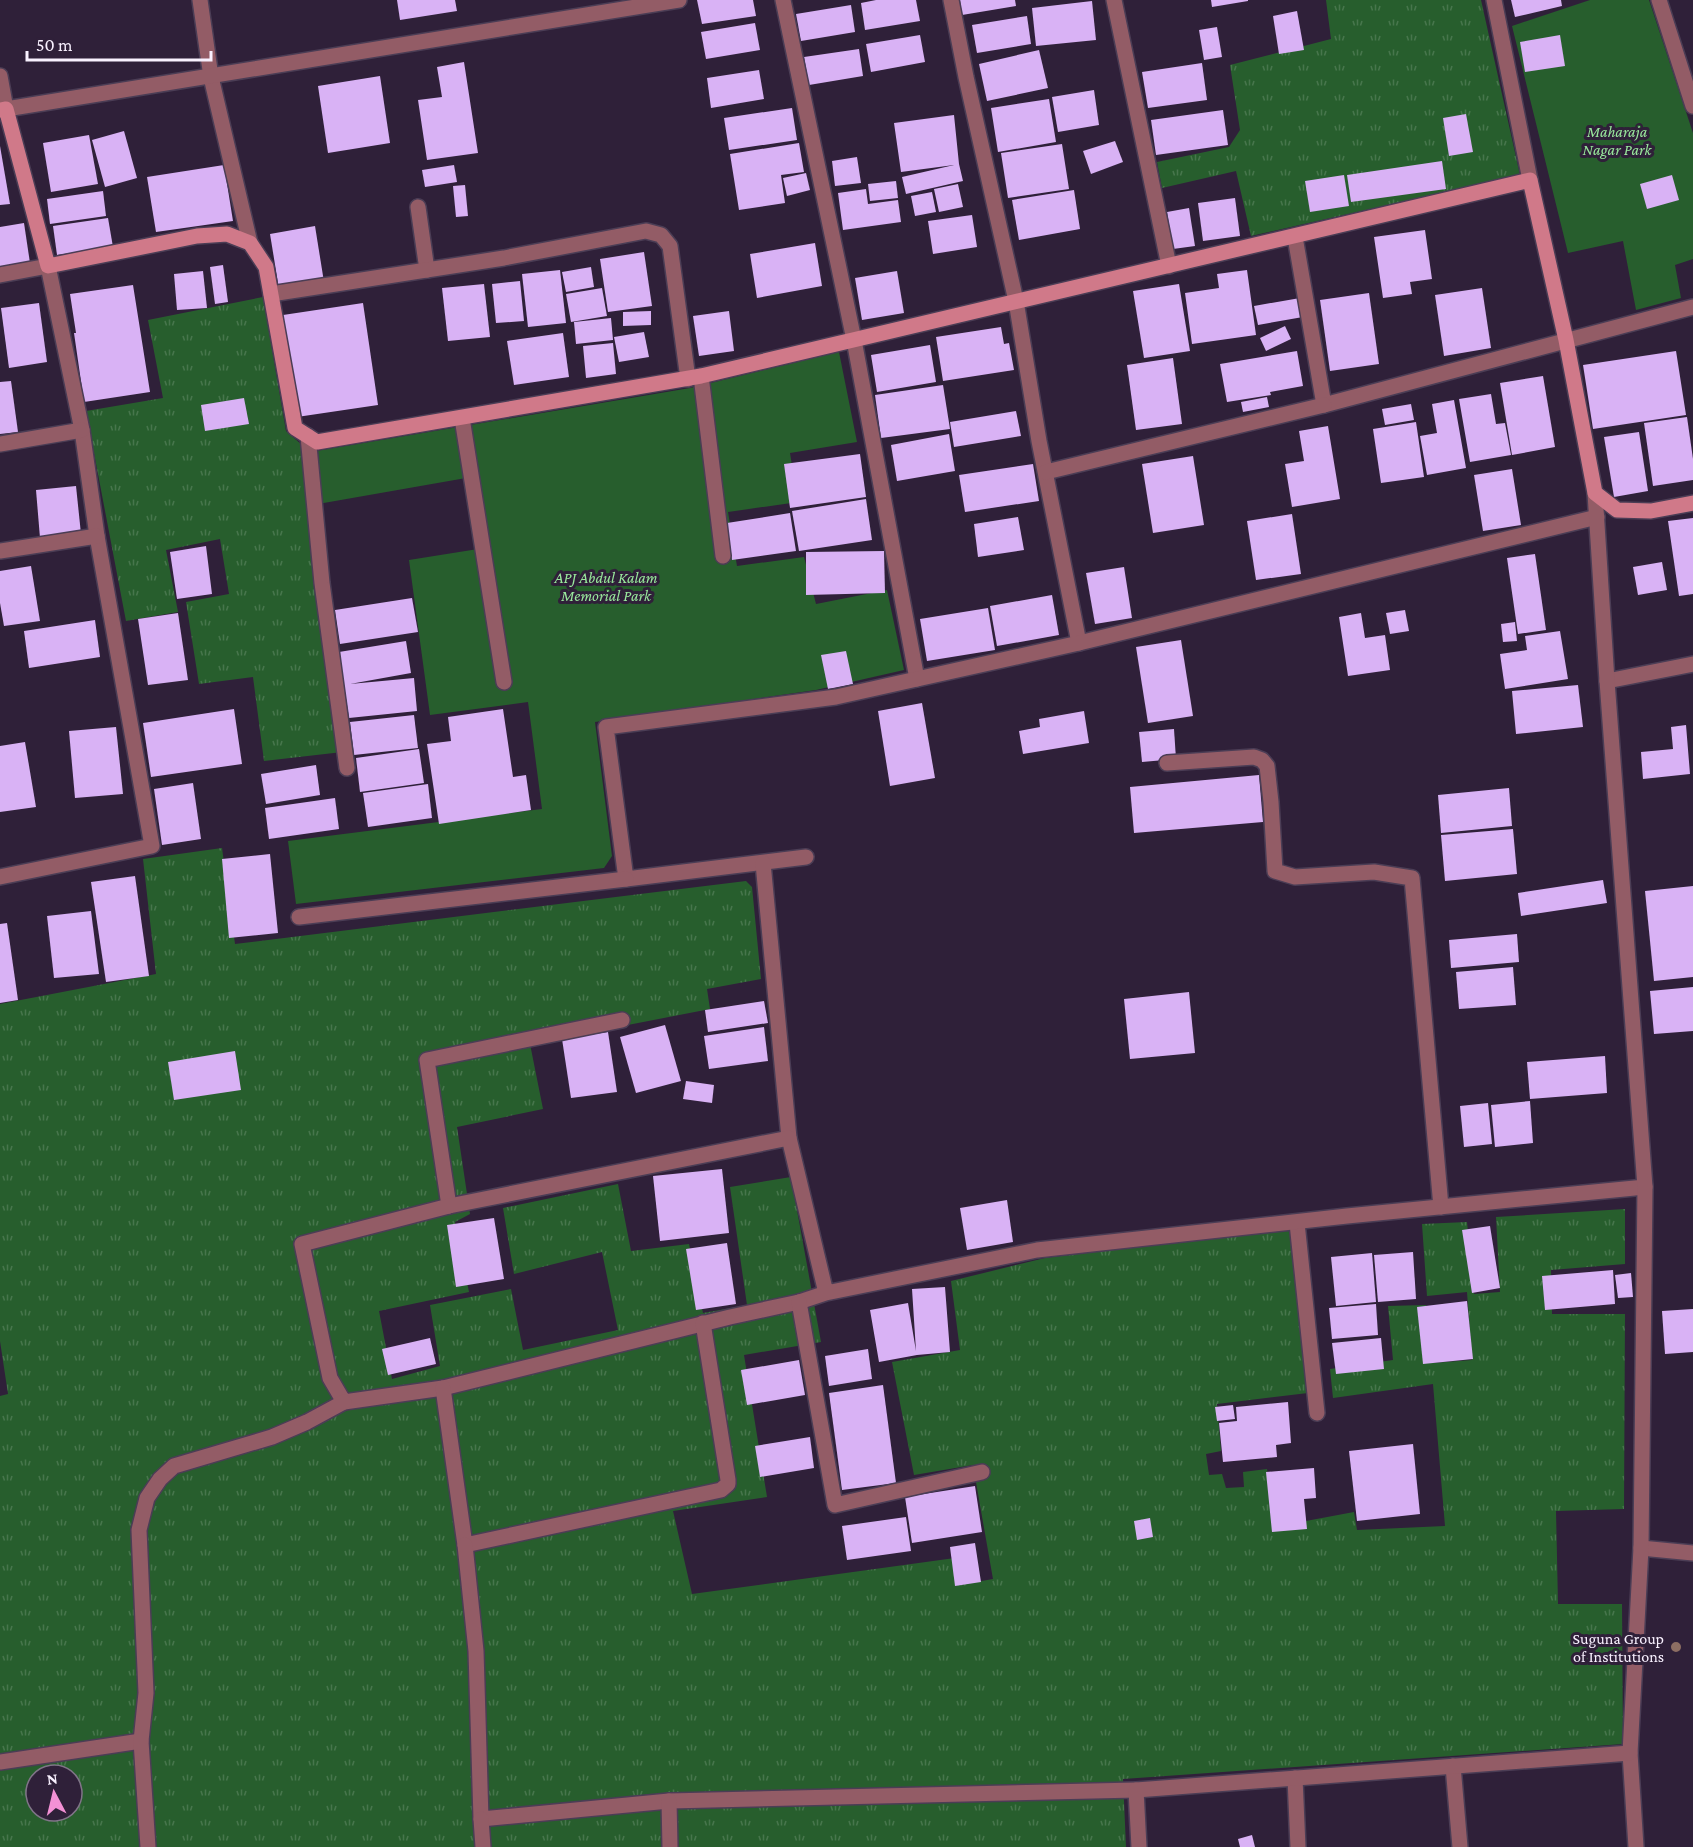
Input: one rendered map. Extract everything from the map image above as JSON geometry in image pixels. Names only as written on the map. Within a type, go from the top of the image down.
[{"type":"street","points":[[200,0],[211,77],[250,243],[266,267],[295,428],[317,442],[694,377],[1530,180]]},
{"type":"street","points":[[3,110],[680,0]]},
{"type":"street","points":[[783,0],[854,340],[917,679]]},
{"type":"street","points":[[951,0],[1016,301],[1039,441],[1079,642]]},
{"type":"street","points":[[1114,0],[1168,266]]},
{"type":"street","points":[[1494,0],[1530,180],[1566,340],[1595,493],[1597,517],[1645,1187],[1641,1548],[1630,1753],[1636,1847]]},
{"type":"street","points":[[1659,0],[1693,106]]},
{"type":"street","points":[[0,76],[3,110],[48,266],[82,430],[97,536],[152,846],[0,877]]},
{"type":"street","points":[[418,207],[427,270]]},
{"type":"street","points":[[271,294],[504,258],[646,231],[662,235],[670,246],[723,556]]},
{"type":"street","points":[[0,275],[197,236],[227,234],[250,243]]},
{"type":"street","points":[[1294,237],[1324,405]]},
{"type":"street","points":[[1046,472],[1324,405],[1693,307]]},
{"type":"street","points":[[462,417],[504,682]]},
{"type":"street","points":[[0,444],[82,430]]},
{"type":"street","points":[[308,436],[322,583],[347,768]]},
{"type":"street","points":[[1595,493],[1617,510],[1651,511],[1693,503]]},
{"type":"street","points":[[626,879],[606,727],[836,697],[1079,642],[1597,517]]},
{"type":"street","points":[[0,551],[97,536]]},
{"type":"street","points":[[1607,681],[1693,664]]},
{"type":"street","points":[[1167,763],[1254,758],[1262,760],[1267,766],[1275,871],[1295,877],[1374,872],[1412,878],[1441,1207]]},
{"type":"street","points":[[299,917],[806,857]]},
{"type":"street","points":[[763,863],[789,1138],[826,1293]]},
{"type":"street","points":[[449,1206],[427,1060],[622,1020]]},
{"type":"street","points":[[344,1402],[330,1378],[302,1244],[449,1206],[789,1138]]},
{"type":"street","points":[[148,1847],[141,1742],[146,1693],[139,1530],[147,1498],[160,1479],[174,1466],[272,1437],[307,1422],[344,1402],[443,1388],[703,1323],[799,1302],[826,1293],[1037,1250],[1645,1187]]},
{"type":"street","points":[[1299,1222],[1297,1222],[1317,1413]]},
{"type":"street","points":[[799,1302],[835,1505],[982,1472]]},
{"type":"street","points":[[465,1545],[725,1488],[728,1480],[703,1323]]},
{"type":"street","points":[[443,1388],[465,1545],[476,1651],[483,1847]]},
{"type":"street","points":[[1641,1548],[1693,1553]]},
{"type":"street","points":[[0,1762],[141,1742]]},
{"type":"street","points":[[481,1819],[669,1801],[1136,1790],[1630,1753]]},
{"type":"street","points":[[1452,1766],[1460,1847]]},
{"type":"street","points":[[1295,1778],[1298,1847]]},
{"type":"street","points":[[1136,1790],[1139,1847]]},
{"type":"street","points":[[669,1801],[670,1847]]},
{"type":"green space","points":[[1326,0],[1481,0],[1520,175],[1251,236],[1236,171],[1162,188],[1157,162],[1229,147],[1240,130],[1230,65],[1331,39]]},
{"type":"green space","name":"Maharaja Nagar Park","points":[[1590,0],[1649,0],[1693,133],[1693,259],[1675,265],[1681,298],[1636,310],[1623,241],[1568,253],[1512,26]]},
{"type":"green space","points":[[263,297],[286,431],[310,452],[351,751],[264,761],[253,677],[199,684],[186,602],[229,594],[220,539],[166,550],[178,612],[126,621],[86,411],[163,398],[148,320]]},
{"type":"green space","name":"APJ Abdul Kalam Memorial Park","points":[[839,352],[857,442],[790,453],[798,502],[728,512],[737,566],[804,557],[816,604],[887,590],[904,670],[816,690],[595,722],[612,856],[604,868],[296,904],[288,841],[542,809],[528,702],[430,715],[409,560],[478,549],[466,478],[318,504],[310,452],[690,388]]},
{"type":"green space","points":[[222,848],[235,944],[746,881],[752,887],[761,979],[707,989],[710,1009],[530,1044],[543,1109],[457,1127],[470,1214],[455,1222],[469,1292],[379,1311],[392,1379],[440,1366],[430,1305],[511,1289],[523,1350],[618,1330],[602,1252],[514,1274],[503,1208],[618,1184],[631,1251],[689,1244],[703,1313],[747,1305],[730,1187],[791,1177],[821,1342],[744,1355],[767,1497],[673,1511],[692,1594],[955,1558],[959,1585],[993,1579],[973,1465],[914,1475],[892,1362],[960,1350],[951,1281],[1045,1258],[1291,1228],[1308,1393],[1217,1404],[1221,1451],[1206,1454],[1209,1475],[1222,1474],[1226,1488],[1244,1487],[1243,1472],[1267,1469],[1274,1527],[1354,1512],[1357,1530],[1445,1526],[1433,1384],[1333,1398],[1330,1369],[1393,1360],[1388,1306],[1426,1305],[1433,1363],[1472,1360],[1467,1292],[1427,1296],[1422,1224],[1467,1222],[1474,1294],[1500,1292],[1496,1217],[1625,1209],[1625,1264],[1551,1270],[1552,1314],[1625,1314],[1624,1509],[1556,1511],[1558,1604],[1622,1604],[1623,1744],[1123,1779],[1126,1847],[0,1847],[0,1396],[8,1394],[0,1341],[0,1004],[156,974],[143,859]]},
{"type":"building","points":[[397,0],[455,0],[457,11],[400,20]]},
{"type":"building","points":[[697,0],[753,0],[756,16],[702,24]]},
{"type":"building","points":[[876,0],[916,0],[920,21],[865,30],[861,3]]},
{"type":"building","points":[[960,0],[1015,0],[1016,6],[962,15]]},
{"type":"building","points":[[1211,0],[1248,0],[1248,1],[1212,7]]},
{"type":"building","points":[[1511,0],[1561,0],[1562,6],[1515,17]]},
{"type":"building","points":[[1092,1],[1096,40],[1036,46],[1032,8]]},
{"type":"building","points":[[851,5],[855,32],[801,41],[796,14]]},
{"type":"building","points":[[1297,11],[1304,50],[1279,54],[1273,16]]},
{"type":"building","points":[[1027,16],[1031,44],[977,53],[972,25]]},
{"type":"building","points":[[755,23],[760,50],[706,59],[701,32]]},
{"type":"building","points":[[1217,27],[1222,57],[1204,60],[1199,30]]},
{"type":"building","points":[[920,35],[925,62],[871,72],[866,44]]},
{"type":"building","points":[[1560,35],[1565,66],[1525,72],[1520,42]]},
{"type":"building","points":[[859,49],[863,76],[809,85],[804,57]]},
{"type":"building","points":[[1039,50],[1048,88],[987,101],[979,64]]},
{"type":"building","points":[[464,62],[478,153],[427,160],[418,100],[442,97],[437,67]]},
{"type":"building","points":[[1202,63],[1207,100],[1148,108],[1142,72]]},
{"type":"building","points":[[759,70],[764,99],[711,108],[707,78]]},
{"type":"building","points":[[380,76],[390,143],[328,153],[318,86]]},
{"type":"building","points":[[1094,90],[1099,125],[1058,132],[1052,97]]},
{"type":"building","points":[[1049,99],[1056,142],[998,152],[991,108]]},
{"type":"building","points":[[792,108],[797,140],[729,150],[724,118]]},
{"type":"building","points":[[1223,110],[1228,145],[1156,155],[1151,120]]},
{"type":"building","points":[[1466,114],[1473,152],[1449,156],[1443,118]]},
{"type":"building","points":[[954,115],[963,181],[906,194],[902,177],[954,165],[901,172],[894,123]]},
{"type":"building","points":[[124,131],[137,178],[105,187],[92,140]]},
{"type":"building","points":[[89,135],[98,184],[51,192],[43,143]]},
{"type":"building","points":[[1115,141],[1123,162],[1091,174],[1083,151]]},
{"type":"building","points":[[799,143],[804,172],[781,175],[785,203],[739,210],[730,154]]},
{"type":"building","points":[[1062,144],[1069,189],[1008,198],[1001,153]]},
{"type":"building","points":[[0,146],[10,204],[0,205]]},
{"type":"building","points":[[857,157],[861,183],[835,186],[832,161]]},
{"type":"building","points":[[1442,161],[1446,189],[1351,202],[1347,175]]},
{"type":"building","points":[[224,165],[233,221],[156,232],[147,177]]},
{"type":"building","points":[[454,165],[457,182],[425,187],[422,170]]},
{"type":"building","points":[[806,173],[810,190],[787,196],[783,178]]},
{"type":"building","points":[[1344,175],[1349,206],[1310,212],[1305,181]]},
{"type":"building","points":[[1672,175],[1679,200],[1647,209],[1640,184]]},
{"type":"building","points":[[896,181],[898,198],[870,201],[868,184]]},
{"type":"building","points":[[958,184],[963,207],[939,212],[934,189]]},
{"type":"building","points":[[465,185],[468,216],[456,217],[453,186]]},
{"type":"building","points":[[866,189],[868,204],[898,200],[901,222],[843,230],[838,193]]},
{"type":"building","points":[[1074,190],[1080,229],[1019,240],[1012,200]]},
{"type":"building","points":[[103,191],[106,216],[50,224],[47,199]]},
{"type":"building","points":[[932,192],[936,212],[915,216],[911,196]]},
{"type":"building","points":[[1235,198],[1240,236],[1203,241],[1198,203]]},
{"type":"building","points":[[1189,208],[1195,246],[1173,249],[1167,212]]},
{"type":"building","points":[[972,215],[977,247],[933,254],[928,221]]},
{"type":"building","points":[[108,218],[113,247],[57,255],[53,226]]},
{"type":"building","points":[[24,223],[30,263],[0,267],[0,227]]},
{"type":"building","points":[[315,226],[324,282],[279,289],[270,234]]},
{"type":"building","points":[[1425,230],[1432,279],[1410,282],[1412,294],[1383,298],[1374,237]]},
{"type":"building","points":[[815,243],[822,286],[757,298],[750,254]]},
{"type":"building","points":[[644,252],[652,306],[608,312],[600,259]]},
{"type":"building","points":[[223,265],[228,302],[215,304],[210,267]]},
{"type":"building","points":[[591,267],[594,287],[566,292],[562,272]]},
{"type":"building","points":[[560,270],[566,323],[528,327],[522,274]]},
{"type":"building","points":[[1247,270],[1256,335],[1192,344],[1185,293],[1219,288],[1217,274]]},
{"type":"building","points":[[203,271],[207,308],[177,310],[174,274]]},
{"type":"building","points":[[897,271],[904,313],[862,320],[855,278]]},
{"type":"building","points":[[520,281],[524,321],[496,323],[492,284]]},
{"type":"building","points":[[484,284],[490,337],[448,341],[442,288]]},
{"type":"building","points":[[1179,284],[1190,351],[1144,358],[1133,291]]},
{"type":"building","points":[[133,285],[150,392],[84,402],[70,294]]},
{"type":"building","points":[[602,288],[607,316],[571,322],[566,294]]},
{"type":"building","points":[[1482,288],[1491,348],[1444,356],[1435,295]]},
{"type":"building","points":[[1369,293],[1379,364],[1330,371],[1320,300]]},
{"type":"building","points":[[1300,298],[1303,317],[1258,325],[1254,306]]},
{"type":"building","points":[[39,303],[47,362],[9,368],[1,308]]},
{"type":"building","points":[[363,303],[378,405],[297,417],[283,315]]},
{"type":"building","points":[[651,311],[651,325],[623,326],[623,312]]},
{"type":"building","points":[[729,311],[734,351],[699,356],[693,316]]},
{"type":"building","points":[[611,318],[613,340],[576,344],[574,322]]},
{"type":"building","points":[[1285,326],[1291,339],[1266,351],[1260,338]]},
{"type":"building","points":[[1001,327],[1004,344],[1009,343],[1014,370],[943,381],[936,337]]},
{"type":"building","points":[[644,332],[649,357],[619,362],[614,337]]},
{"type":"building","points":[[563,333],[569,377],[514,385],[507,341]]},
{"type":"building","points":[[613,343],[616,374],[586,378],[583,346]]},
{"type":"building","points":[[930,345],[936,382],[877,392],[871,355]]},
{"type":"building","points":[[1297,351],[1303,386],[1270,392],[1271,395],[1227,402],[1220,364]]},
{"type":"building","points":[[1676,351],[1686,415],[1593,429],[1583,365]]},
{"type":"building","points":[[1173,358],[1182,424],[1136,430],[1127,365]]},
{"type":"building","points":[[1543,376],[1555,447],[1512,455],[1500,383]]},
{"type":"building","points":[[11,381],[18,432],[0,434],[0,382]]},
{"type":"building","points":[[943,385],[950,429],[881,438],[875,395]]},
{"type":"building","points":[[1491,394],[1496,424],[1505,423],[1511,455],[1470,462],[1459,399]]},
{"type":"building","points":[[1267,397],[1269,407],[1243,412],[1241,402]]},
{"type":"building","points":[[244,398],[249,424],[205,431],[201,405]]},
{"type":"building","points":[[1454,400],[1466,468],[1427,475],[1420,436],[1437,433],[1432,404]]},
{"type":"building","points":[[1411,404],[1414,420],[1385,425],[1382,409]]},
{"type":"building","points":[[1016,411],[1021,436],[954,447],[950,422]]},
{"type":"building","points":[[1687,417],[1693,459],[1693,480],[1653,486],[1644,423]]},
{"type":"building","points":[[1416,422],[1424,477],[1381,483],[1373,429]]},
{"type":"building","points":[[1328,426],[1340,499],[1292,507],[1285,464],[1304,461],[1299,431]]},
{"type":"building","points":[[1639,432],[1648,491],[1614,497],[1604,437]]},
{"type":"building","points":[[949,434],[955,471],[897,481],[891,445]]},
{"type":"building","points":[[860,454],[866,497],[790,508],[784,464]]},
{"type":"building","points":[[1193,456],[1204,525],[1153,533],[1142,464]]},
{"type":"building","points":[[1033,464],[1039,501],[965,512],[959,475]]},
{"type":"building","points":[[1512,469],[1521,525],[1483,531],[1474,475]]},
{"type":"building","points":[[76,486],[81,534],[40,538],[36,490]]},
{"type":"building","points":[[866,499],[872,540],[799,551],[792,511]]},
{"type":"building","points":[[790,513],[796,551],[732,560],[727,523]]},
{"type":"building","points":[[1292,514],[1301,574],[1256,580],[1247,521]]},
{"type":"building","points":[[1018,517],[1024,550],[978,557],[974,524]]},
{"type":"building","points":[[1693,518],[1693,594],[1679,596],[1668,521]]},
{"type":"building","points":[[206,546],[212,594],[177,599],[170,552]]},
{"type":"building","points":[[884,551],[885,593],[806,595],[806,552]]},
{"type":"building","points":[[1535,554],[1546,630],[1518,634],[1507,558]]},
{"type":"building","points":[[1662,562],[1667,590],[1638,595],[1633,567]]},
{"type":"building","points":[[31,566],[40,621],[4,626],[0,603],[0,571]]},
{"type":"building","points":[[1124,567],[1132,618],[1095,624],[1086,573]]},
{"type":"building","points":[[1052,595],[1059,635],[997,646],[990,606]]},
{"type":"building","points":[[412,598],[418,632],[340,644],[335,610]]},
{"type":"building","points":[[988,608],[995,650],[927,661],[920,619]]},
{"type":"building","points":[[1405,610],[1409,631],[1390,634],[1386,613]]},
{"type":"building","points":[[178,613],[188,680],[148,685],[138,619]]},
{"type":"building","points":[[1361,613],[1365,638],[1385,635],[1390,670],[1348,676],[1339,617]]},
{"type":"building","points":[[95,620],[100,657],[29,668],[24,631]]},
{"type":"building","points":[[1515,622],[1517,641],[1503,642],[1501,624]]},
{"type":"building","points":[[1560,631],[1568,679],[1505,689],[1500,654],[1527,650],[1525,636]]},
{"type":"building","points":[[1181,640],[1193,716],[1148,723],[1136,647]]},
{"type":"building","points":[[406,641],[411,673],[350,684],[414,678],[417,711],[349,718],[339,652]]},
{"type":"building","points":[[846,651],[853,684],[828,689],[821,655]]},
{"type":"building","points":[[1578,685],[1583,727],[1516,734],[1512,691]]},
{"type":"building","points":[[922,703],[935,778],[890,786],[878,711]]},
{"type":"building","points":[[234,709],[242,764],[151,777],[143,723]]},
{"type":"building","points":[[503,709],[513,777],[526,775],[531,810],[439,824],[427,744],[451,741],[448,717]]},
{"type":"building","points":[[1084,711],[1089,743],[1023,754],[1019,731],[1040,727],[1039,719]]},
{"type":"building","points":[[414,715],[418,748],[354,755],[350,722]]},
{"type":"building","points":[[1686,725],[1690,774],[1643,779],[1641,752],[1673,749],[1671,727]]},
{"type":"building","points":[[116,727],[123,794],[75,798],[69,731]]},
{"type":"building","points":[[1174,729],[1176,759],[1142,762],[1139,732]]},
{"type":"building","points":[[25,742],[36,807],[0,812],[0,746]]},
{"type":"building","points":[[419,749],[424,783],[360,792],[356,758]]},
{"type":"building","points":[[316,765],[320,795],[266,804],[261,774]]},
{"type":"building","points":[[1259,775],[1263,822],[1134,833],[1130,787]]},
{"type":"building","points":[[193,783],[201,839],[162,845],[154,789]]},
{"type":"building","points":[[428,784],[432,818],[368,827],[363,793]]},
{"type":"building","points":[[1509,788],[1512,826],[1441,833],[1438,795]]},
{"type":"building","points":[[335,798],[339,829],[269,839],[265,808]]},
{"type":"building","points":[[1513,829],[1517,874],[1445,881],[1441,835]]},
{"type":"building","points":[[270,854],[278,933],[229,938],[222,859]]},
{"type":"building","points":[[135,876],[149,976],[106,982],[91,882]]},
{"type":"building","points":[[1603,880],[1607,903],[1521,916],[1518,893]]},
{"type":"building","points":[[1693,886],[1693,977],[1654,981],[1645,891]]},
{"type":"building","points":[[91,911],[99,974],[54,978],[47,916]]},
{"type":"building","points":[[7,923],[18,1000],[0,1003],[0,924]]},
{"type":"building","points":[[1517,934],[1519,962],[1451,968],[1449,940]]},
{"type":"building","points":[[1513,967],[1516,1005],[1459,1009],[1456,972]]},
{"type":"building","points":[[1693,987],[1693,1031],[1654,1034],[1650,991]]},
{"type":"building","points":[[1189,992],[1195,1053],[1130,1059],[1124,999]]},
{"type":"building","points":[[764,1001],[768,1023],[708,1032],[705,1010]]},
{"type":"building","points":[[665,1025],[681,1081],[636,1093],[620,1037]]},
{"type":"building","points":[[764,1027],[768,1061],[709,1069],[704,1036]]},
{"type":"building","points":[[608,1032],[617,1092],[571,1098],[562,1039]]},
{"type":"building","points":[[235,1051],[241,1090],[174,1100],[168,1062]]},
{"type":"building","points":[[1605,1056],[1607,1093],[1530,1099],[1527,1062]]},
{"type":"building","points":[[686,1081],[714,1085],[712,1103],[683,1099]]},
{"type":"building","points":[[1530,1101],[1533,1143],[1495,1147],[1491,1105]]},
{"type":"building","points":[[1488,1103],[1492,1144],[1464,1147],[1460,1106]]},
{"type":"building","points":[[722,1169],[729,1233],[660,1241],[653,1176]]},
{"type":"building","points":[[1007,1200],[1013,1242],[967,1250],[960,1208]]},
{"type":"building","points":[[494,1218],[504,1279],[456,1287],[447,1225]]},
{"type":"building","points":[[1490,1226],[1500,1288],[1472,1293],[1462,1230]]},
{"type":"building","points":[[727,1243],[736,1304],[696,1310],[686,1249]]},
{"type":"building","points":[[1413,1252],[1416,1299],[1378,1302],[1374,1255]]},
{"type":"building","points":[[1372,1253],[1376,1302],[1336,1306],[1331,1257]]},
{"type":"building","points":[[1613,1270],[1615,1304],[1545,1310],[1542,1276]]},
{"type":"building","points":[[1631,1273],[1633,1297],[1618,1298],[1615,1275]]},
{"type":"building","points":[[945,1287],[950,1352],[879,1362],[870,1310],[908,1303],[916,1351],[912,1289]]},
{"type":"building","points":[[1467,1301],[1473,1359],[1423,1364],[1417,1307]]},
{"type":"building","points":[[1376,1304],[1378,1335],[1332,1339],[1329,1308]]},
{"type":"building","points":[[1693,1309],[1693,1352],[1665,1354],[1662,1311]]},
{"type":"building","points":[[430,1338],[436,1364],[388,1375],[382,1349]]},
{"type":"building","points":[[1381,1338],[1384,1369],[1336,1374],[1332,1343]]},
{"type":"building","points":[[868,1349],[872,1379],[829,1386],[825,1356]]},
{"type":"building","points":[[799,1360],[805,1395],[747,1405],[741,1370]]},
{"type":"building","points":[[883,1385],[896,1483],[842,1490],[829,1393]]},
{"type":"building","points":[[1288,1402],[1291,1443],[1276,1445],[1277,1457],[1223,1462],[1219,1423],[1237,1421],[1236,1407]]},
{"type":"building","points":[[1233,1405],[1235,1419],[1217,1421],[1215,1407]]},
{"type":"building","points":[[810,1437],[814,1468],[760,1477],[755,1446]]},
{"type":"building","points":[[1413,1444],[1420,1514],[1357,1521],[1349,1451]]},
{"type":"building","points":[[1314,1468],[1316,1498],[1304,1499],[1307,1529],[1272,1532],[1266,1472]]},
{"type":"building","points":[[975,1486],[982,1532],[912,1543],[905,1497]]},
{"type":"building","points":[[906,1517],[911,1551],[847,1560],[842,1526]]},
{"type":"building","points":[[1150,1518],[1153,1537],[1137,1540],[1134,1521]]},
{"type":"building","points":[[975,1543],[981,1582],[955,1586],[950,1547]]},
{"type":"building","points":[[1252,1835],[1255,1847],[1240,1847],[1238,1839]]},
{"type":"place","name":"Suguna Group of Institutions","points":[[1676,1647]]}]
